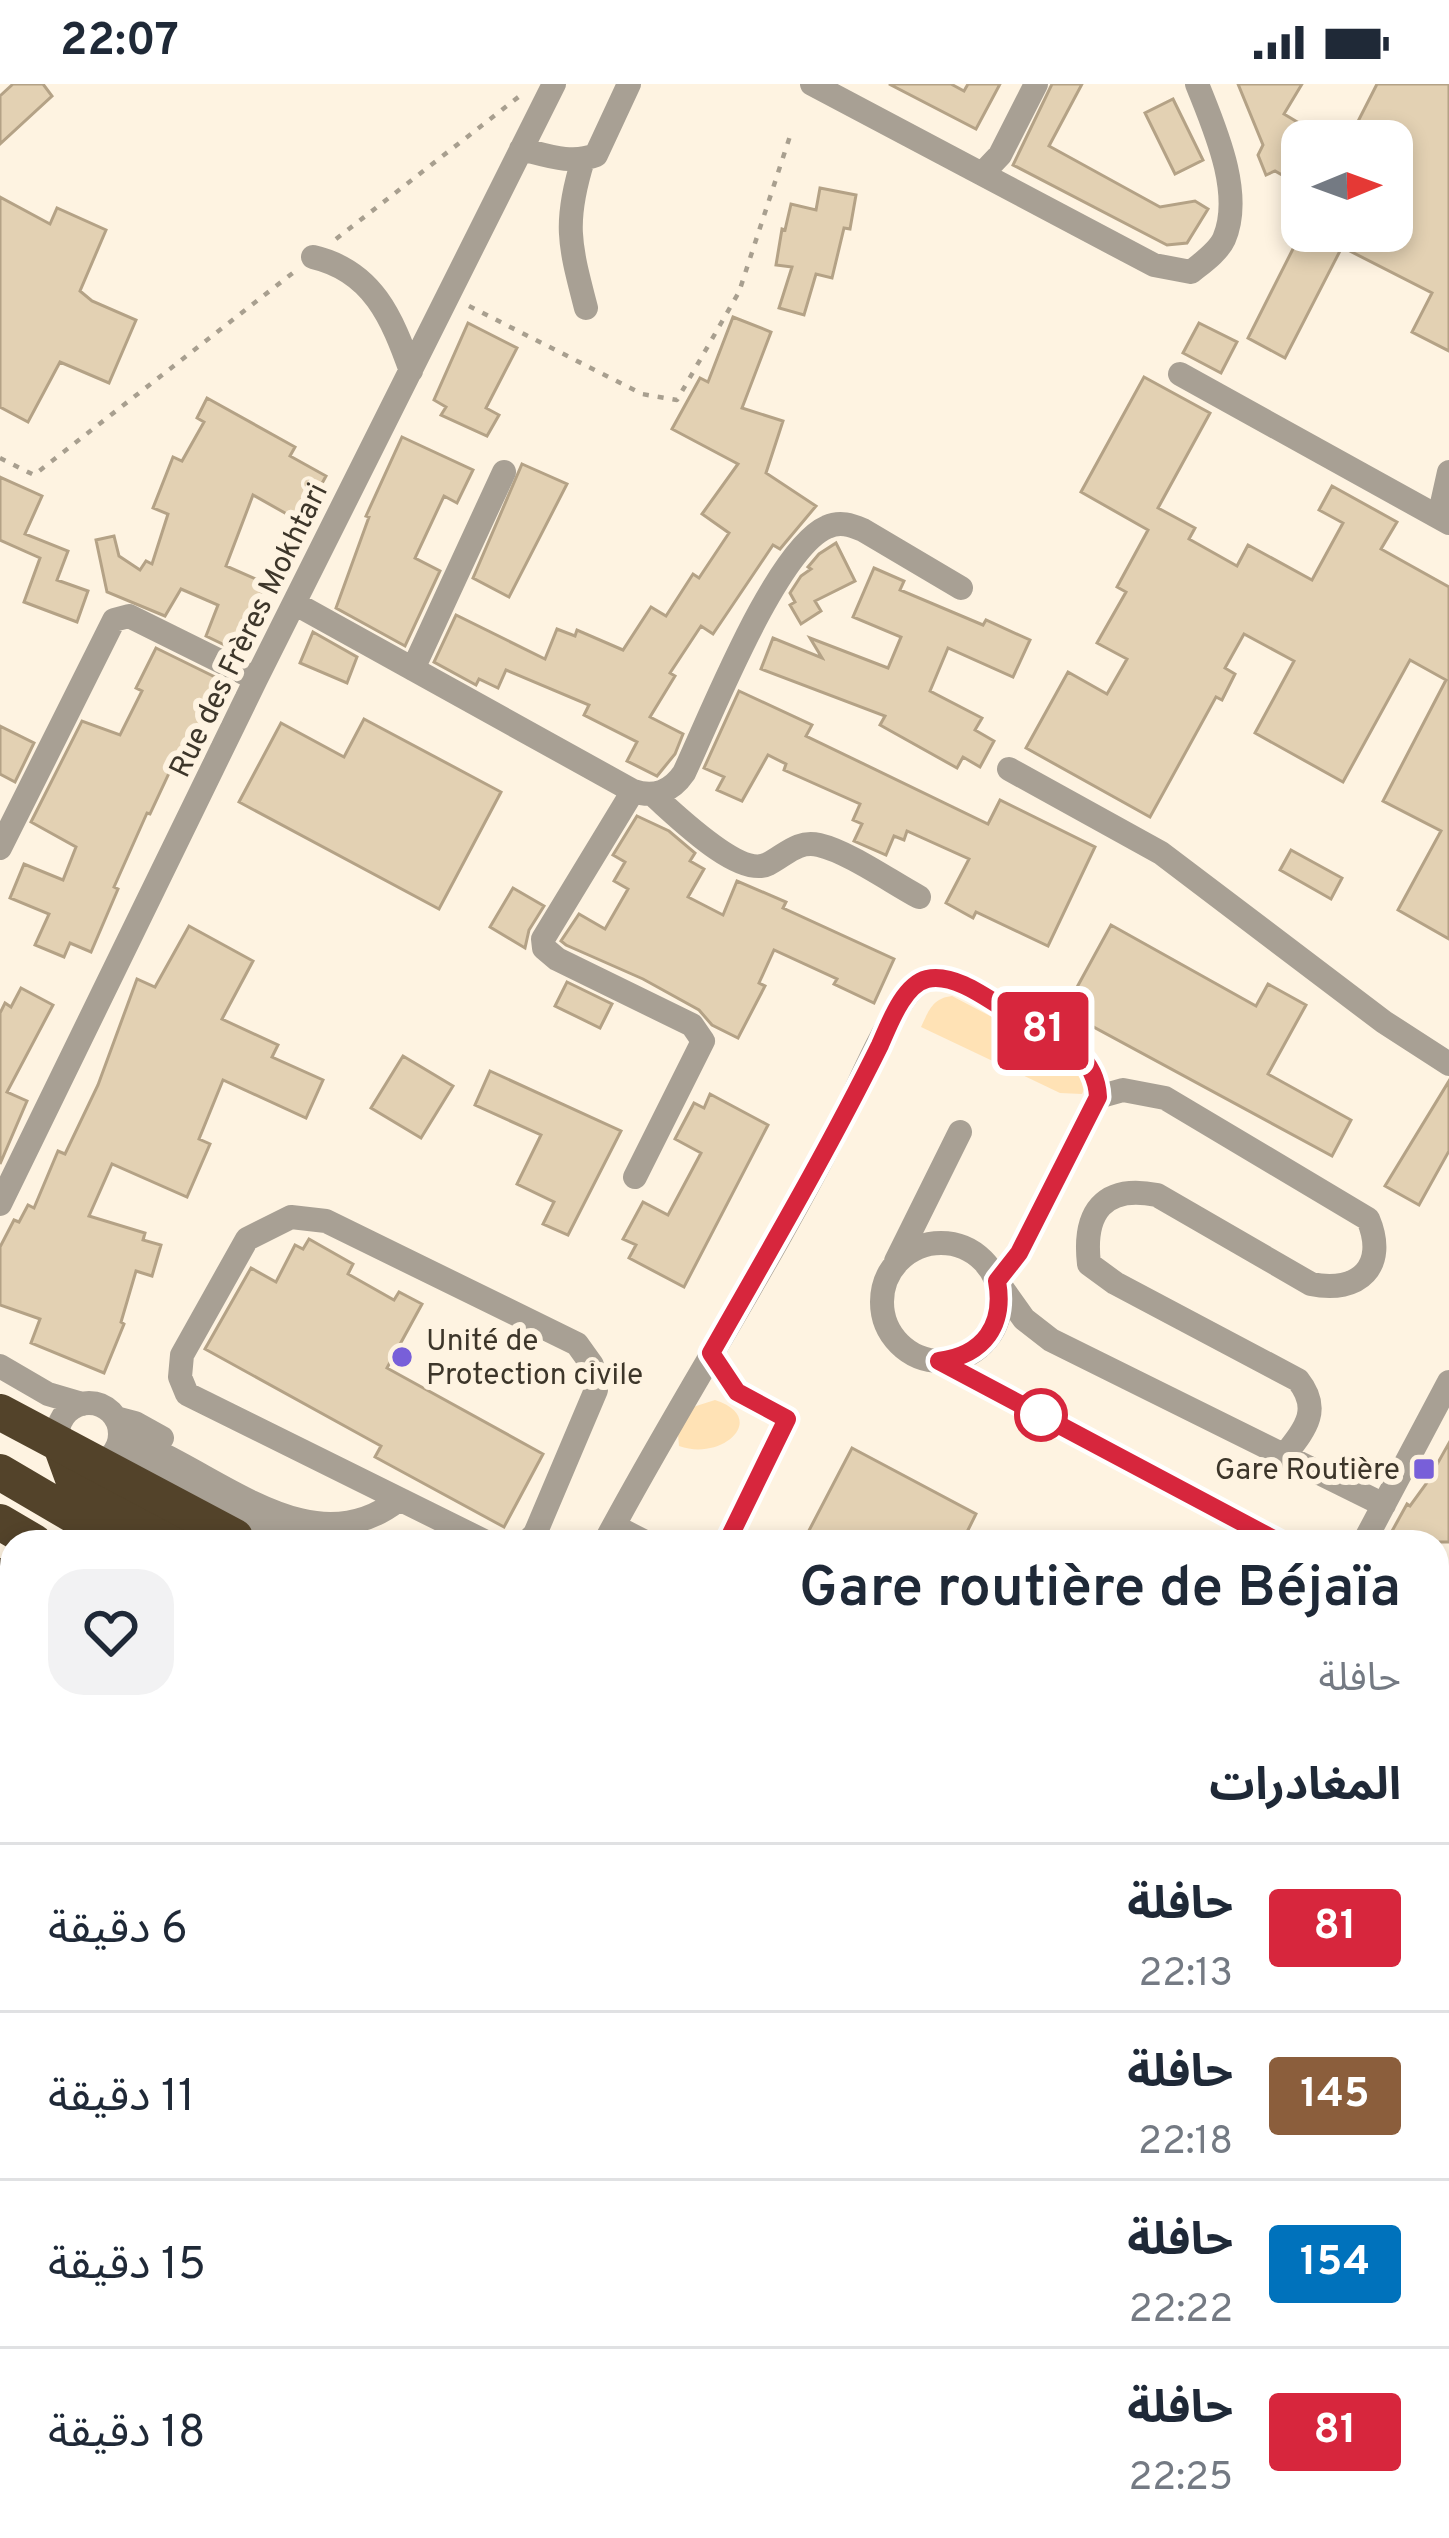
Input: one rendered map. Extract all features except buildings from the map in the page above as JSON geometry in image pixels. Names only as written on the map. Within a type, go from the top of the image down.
[{"type":"highway","points":[[0,1412],[95,1443],[227,1530]]},
{"type":"highway","points":[[95,1443],[75,1484],[156,1530]]},
{"type":"highway","points":[[0,1472],[98,1530]]},
{"type":"highway","points":[[0,1502],[50,1530]]},
{"type":"street","name":"Rue des Frères Mokhtari","points":[[0,1204],[10,1162],[554,84]]},
{"type":"street","points":[[521,149],[583,160],[596,155],[629,84]]},
{"type":"street","points":[[812,84],[1154,265],[1191,272],[1222,243],[1230,215],[1214,129],[1197,84]]},
{"type":"street","points":[[982,174],[1000,155],[1036,84]]},
{"type":"street","points":[[583,160],[570,201],[568,232],[586,308]]},
{"type":"street","points":[[313,257],[332,261],[374,290],[392,317],[411,370]]},
{"type":"street","points":[[1180,374],[1444,520],[1449,472]]},
{"type":"street","points":[[413,669],[504,472]]},
{"type":"street","points":[[635,1177],[703,1041],[692,1025],[557,959],[544,948],[543,939],[642,792],[679,781],[768,597],[796,555],[824,528],[837,524],[863,530],[961,588]]},
{"type":"street","points":[[294,603],[642,792],[704,840],[748,866],[761,868],[802,844],[821,845],[919,898]]},
{"type":"street","points":[[0,848],[114,620],[129,616],[256,679]]},
{"type":"street","points":[[1009,769],[1160,853],[1384,1022],[1449,1064]]},
{"type":"street","points":[[631,1530],[711,1353],[911,988],[926,979],[945,980],[976,992],[1079,1052],[1097,1076],[1098,1097],[1019,1253],[997,1281],[998,1319],[989,1336],[959,1358],[939,1361]]},
{"type":"street","points":[[1098,1097],[1123,1090],[1165,1098],[1368,1219],[1377,1239],[1372,1264],[1355,1284],[1335,1289],[1311,1284],[1157,1195],[1135,1190],[1115,1193],[1097,1210],[1085,1235],[1089,1264],[1115,1283],[1298,1380],[1310,1395],[1311,1413],[1284,1456]]},
{"type":"street","points":[[960,1132],[892,1269],[883,1303],[893,1336],[922,1358],[939,1361],[1256,1530]]},
{"type":"street","points":[[460,1530],[187,1394],[180,1377],[182,1354],[247,1240],[291,1217],[326,1221],[577,1344],[592,1365],[596,1390],[538,1530]]},
{"type":"street","points":[[892,1269],[921,1246],[958,1244],[974,1252],[1024,1319],[1051,1340],[1384,1504]]},
{"type":"street","points":[[711,1353],[737,1392],[787,1419],[733,1530]]},
{"type":"street","points":[[0,1366],[48,1394],[101,1406],[95,1443]]},
{"type":"street","points":[[0,1382],[29,1406],[95,1443],[269,1530]]},
{"type":"street","points":[[1370,1530],[1448,1388]]},
{"type":"street","points":[[82,1404],[66,1414],[58,1432],[95,1443],[143,1444],[302,1522],[358,1523],[387,1496]]},
{"type":"path","points":[[0,458],[34,475],[535,84]]},
{"type":"path","points":[[448,296],[642,394],[677,400],[739,292],[792,130]]},
{"type":"shaded area","points":[[952,996],[1074,1060],[1086,1085],[1082,1094],[1060,1093],[921,1027],[936,1002]]},
{"type":"shaded area","points":[[715,1400],[739,1417],[734,1436],[710,1448],[679,1446],[678,1434],[693,1407]]},
{"type":"bus line","name":"81","points":[[733,1530],[787,1419],[737,1392],[711,1353],[911,988],[926,979],[945,980],[976,992],[1079,1052],[1097,1076],[1098,1097],[1019,1253],[997,1281],[998,1319],[989,1336],[976,1350],[939,1361],[1256,1530]]},
{"type":"place","name":"Unité de Protection civile","points":[[402,1357]]},
{"type":"place","name":"Gare Routière","points":[[1424,1469]]}]
